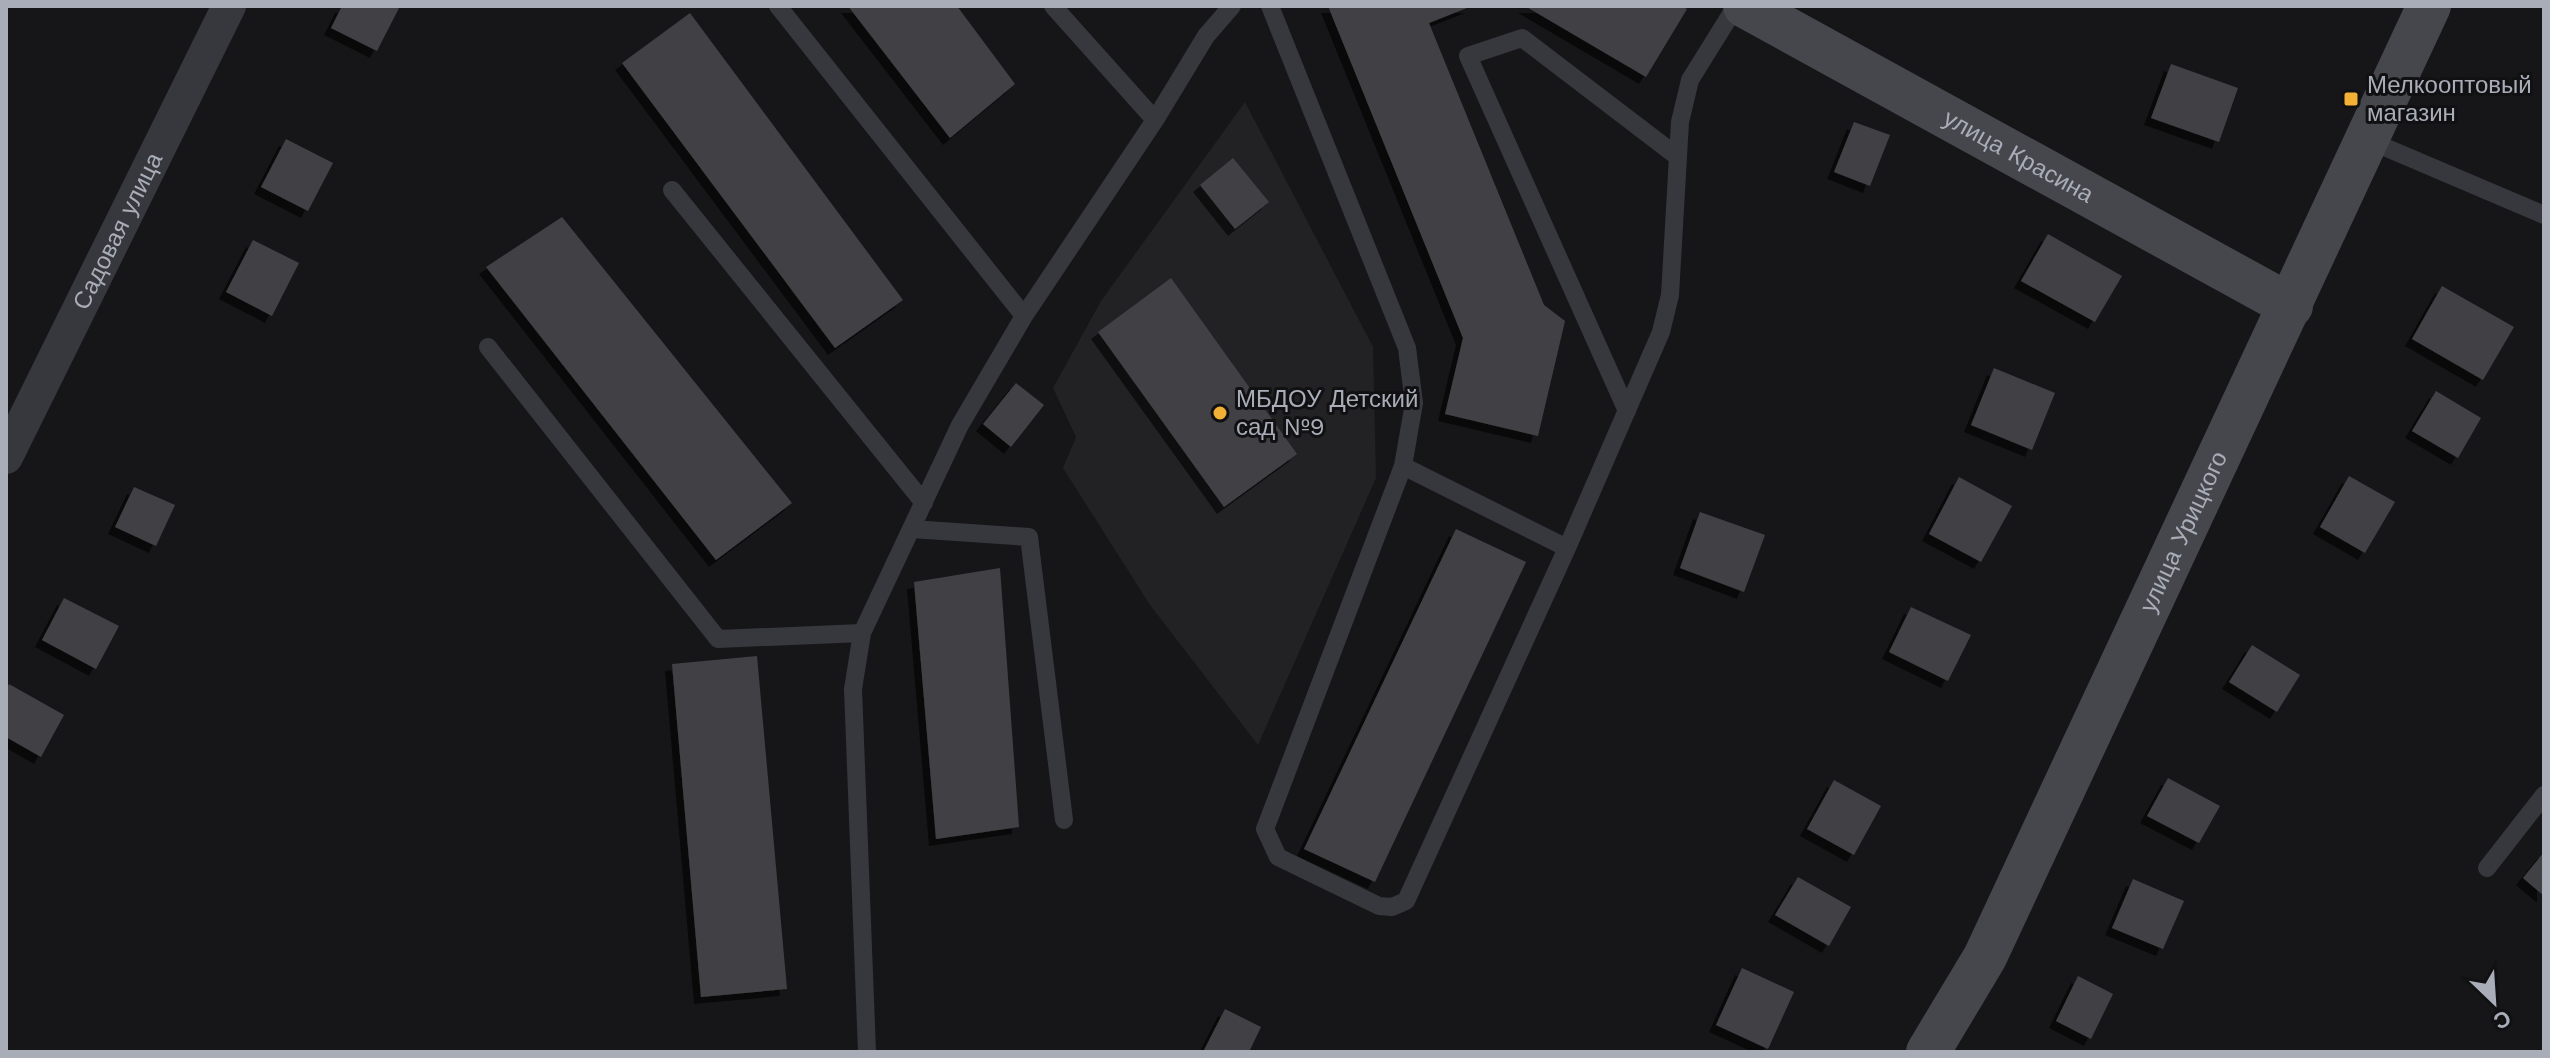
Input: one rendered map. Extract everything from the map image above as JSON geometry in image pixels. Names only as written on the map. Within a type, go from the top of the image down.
[{"type":"main road","name":"улица Красина","points":[[1745,6],[2291,306]]},
{"type":"main road","name":"улица Урицкого","points":[[1928,1052],[1985,957],[2429,6]]},
{"type":"street","name":"Садовая улица","points":[[6,457],[229,6]]},
{"type":"lane","points":[[778,6],[1024,316]]},
{"type":"lane","points":[[1053,6],[1155,120]]},
{"type":"lane","points":[[867,1052],[853,689],[862,633],[960,425],[1024,316],[1155,120],[1206,36],[1232,6]]},
{"type":"lane","points":[[1270,6],[1407,348],[1414,403],[1403,466],[1265,829],[1278,857],[1379,906],[1392,907],[1406,901],[1567,548],[1661,332],[1670,295],[1680,122],[1690,80],[1736,6]]},
{"type":"lane","points":[[1627,411],[1468,56],[1522,38],[1678,157]]},
{"type":"lane","points":[[2368,140],[2544,215]]},
{"type":"lane","points":[[672,190],[924,503]]},
{"type":"lane","points":[[488,347],[718,639],[862,633]]},
{"type":"lane","points":[[1403,466],[1567,548]]},
{"type":"lane","points":[[912,529],[1029,537],[1064,820]]},
{"type":"lane","points":[[2487,868],[2544,795]]},
{"type":"shaded area","name":"МБДОУ Детский сад №9","points":[[1245,102],[1373,347],[1376,478],[1258,745],[1150,605],[1063,468],[1076,437],[1053,388],[1101,301]]},
{"type":"building","points":[[342,6],[400,6],[377,51],[331,28]]},
{"type":"building","points":[[848,6],[957,6],[1015,84],[950,138]]},
{"type":"building","points":[[1328,6],[1472,6],[1429,23],[1544,305],[1565,321],[1538,436],[1445,414],[1463,338]]},
{"type":"building","points":[[1525,6],[1681,6],[1687,9],[1646,77]]},
{"type":"building","points":[[690,13],[903,300],[835,348],[622,63]]},
{"type":"building","points":[[2171,64],[2238,88],[2219,142],[2151,118]]},
{"type":"building","points":[[1854,122],[1890,135],[1870,186],[1834,172]]},
{"type":"building","points":[[286,139],[333,163],[308,211],[261,187]]},
{"type":"building","points":[[1233,158],[1269,202],[1235,229],[1200,185]]},
{"type":"building","points":[[562,217],[792,503],[716,560],[486,267]]},
{"type":"building","points":[[2048,234],[2122,276],[2095,322],[2021,281]]},
{"type":"building","points":[[253,240],[299,263],[272,316],[226,292]]},
{"type":"building","points":[[1171,278],[1297,454],[1224,507],[1098,332]]},
{"type":"building","points":[[2442,286],[2514,327],[2483,380],[2412,339]]},
{"type":"building","points":[[1994,368],[2055,393],[2032,450],[1971,425]]},
{"type":"building","points":[[1016,383],[1044,405],[1011,447],[983,424]]},
{"type":"building","points":[[2436,391],[2481,418],[2458,458],[2412,431]]},
{"type":"building","points":[[2349,476],[2395,502],[2365,553],[2320,527]]},
{"type":"building","points":[[1959,477],[2012,506],[1981,562],[1929,534]]},
{"type":"building","points":[[134,487],[175,505],[156,546],[115,527]]},
{"type":"building","points":[[1700,512],[1765,535],[1744,592],[1680,568]]},
{"type":"building","points":[[1456,529],[1526,562],[1375,882],[1304,849]]},
{"type":"building","points":[[1000,568],[1019,827],[936,839],[914,582]]},
{"type":"building","points":[[64,598],[119,626],[96,669],[42,640]]},
{"type":"building","points":[[1911,607],[1971,635],[1948,681],[1889,652]]},
{"type":"building","points":[[2252,645],[2300,675],[2277,712],[2229,682]]},
{"type":"building","points":[[757,656],[787,989],[701,997],[672,664]]},
{"type":"building","points":[[9,684],[64,715],[41,757],[6,737],[6,690]]},
{"type":"building","points":[[2168,778],[2220,806],[2199,843],[2147,816]]},
{"type":"building","points":[[1834,780],[1881,806],[1854,855],[1807,829]]},
{"type":"building","points":[[2544,852],[2544,896],[2523,878]]},
{"type":"building","points":[[1798,877],[1851,907],[1829,946],[1775,915]]},
{"type":"building","points":[[2133,879],[2184,901],[2163,949],[2112,928]]},
{"type":"building","points":[[1742,968],[1794,992],[1768,1049],[1716,1025]]},
{"type":"building","points":[[2078,976],[2113,994],[2091,1039],[2056,1021]]},
{"type":"building","points":[[1225,1009],[1261,1027],[1249,1052],[1203,1052]]},
{"type":"place","name":"Мелкооптовый магазин","points":[[2351,99]]},
{"type":"place","name":"МБДОУ Детский сад №9","points":[[1220,413]]}]
